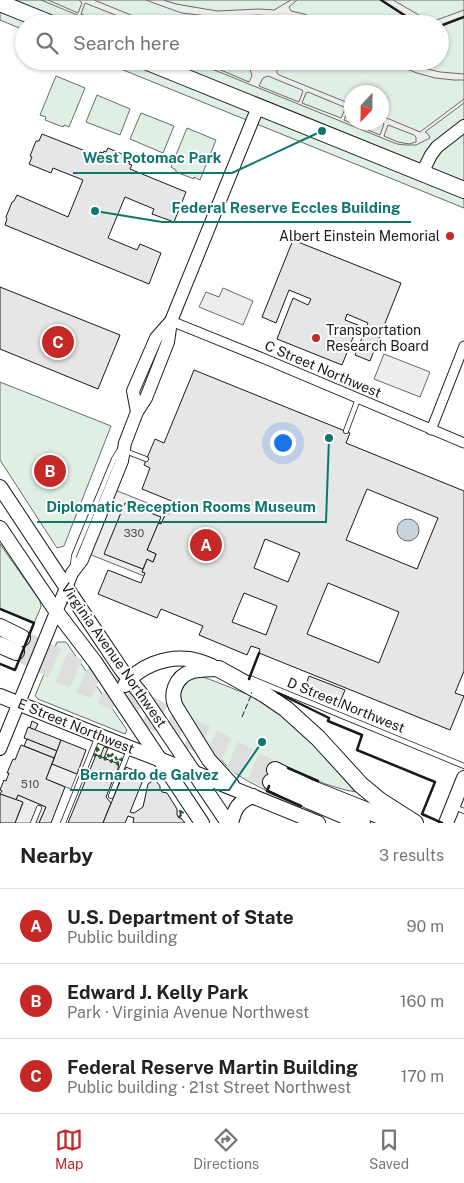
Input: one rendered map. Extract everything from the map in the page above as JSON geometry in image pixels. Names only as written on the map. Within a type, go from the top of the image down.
[{"type":"highway","points":[[0,3],[30,15]]},
{"type":"highway","points":[[167,70],[464,190]]},
{"type":"highway","points":[[0,628],[19,645],[0,645]]},
{"type":"highway","points":[[225,669],[286,709],[318,738],[361,785],[379,800],[414,823]]},
{"type":"highway","points":[[362,823],[317,804],[273,776],[310,788],[398,823]]},
{"type":"main road","name":"Virginia Avenue Northwest","points":[[0,487],[66,587],[230,823]]},
{"type":"main road","name":"Virginia Avenue Northwest","points":[[0,528],[56,611],[95,662],[202,823]]},
{"type":"main road","points":[[118,696],[130,680],[141,670],[172,659],[191,659],[225,669]]},
{"type":"main road","points":[[225,669],[196,670],[186,673],[178,680],[174,690],[174,702],[209,760],[237,790]]},
{"type":"main road","name":"E Street Northwest","points":[[0,696],[318,823]]},
{"type":"main road","points":[[446,823],[458,809],[464,778]]},
{"type":"main road","points":[[230,823],[239,804],[253,796]]},
{"type":"street","points":[[0,749],[66,587],[72,573],[82,560],[122,461],[125,446],[137,412],[146,398],[168,342],[171,321],[258,107]]},
{"type":"street","points":[[422,173],[437,146],[464,126]]},
{"type":"street","name":"C Street Northwest","points":[[171,321],[464,443]]},
{"type":"street","points":[[431,430],[464,346]]},
{"type":"lane","points":[[346,431],[358,399]]},
{"type":"lane","points":[[125,446],[146,459]]},
{"type":"lane","name":"D Street Northwest","points":[[246,676],[464,766]]},
{"type":"lane","points":[[63,823],[98,735]]},
{"type":"lane","points":[[111,796],[130,748]]},
{"type":"lane","points":[[33,823],[39,808]]},
{"type":"green space","points":[[0,0],[464,0],[464,208],[123,70],[449,70],[449,15],[15,15],[15,26],[0,20]]},
{"type":"green space","points":[[56,76],[85,88],[69,127],[64,125],[63,127],[45,120],[46,117],[40,115]]},
{"type":"green space","points":[[97,95],[130,109],[120,135],[86,122]]},
{"type":"green space","points":[[141,113],[174,126],[163,153],[130,139]]},
{"type":"green space","points":[[187,128],[216,140],[200,180],[176,172],[171,167]]},
{"type":"green space","points":[[0,382],[111,426],[64,546],[57,548],[0,460]]},
{"type":"green space","points":[[0,544],[40,601],[41,607],[34,623],[0,609]]},
{"type":"green space","points":[[57,642],[66,642],[127,730],[125,734],[38,699],[35,696]]},
{"type":"green space","points":[[195,676],[203,677],[264,701],[284,716],[322,754],[355,792],[325,784],[278,764],[267,791],[235,773],[220,758],[217,761],[182,703],[180,692],[184,682]]},
{"type":"shaded area","points":[[41,0],[48,0],[78,13],[82,3],[79,0],[94,0],[131,15],[115,15],[85,3],[81,14],[84,15],[77,15]]},
{"type":"shaded area","points":[[146,0],[163,0],[217,11],[274,10],[291,0],[297,0],[289,7],[291,11],[307,15],[199,15],[182,13]]},
{"type":"shaded area","points":[[381,0],[393,0],[419,15],[404,15]]},
{"type":"shaded area","points":[[464,10],[464,17],[449,23],[449,15]]},
{"type":"shaded area","points":[[214,70],[221,70],[249,82],[252,76],[250,70],[277,70],[279,75],[344,101],[344,107],[308,92],[302,103],[341,118],[344,111],[344,123]],"holes":[[[268,76],[303,91],[299,102],[259,86],[263,78]]]},
{"type":"shaded area","points":[[409,70],[432,70],[464,74],[464,80],[435,78]]},
{"type":"shaded area","points":[[464,99],[464,103],[425,132],[430,138],[416,145],[397,144],[362,130],[368,130],[380,135],[382,130],[386,130],[384,136],[398,142],[409,144],[416,142],[414,135],[389,125],[389,119],[420,132]]},
{"type":"shaded area","points":[[223,288],[253,301],[243,325],[199,307],[206,292],[219,297]]},
{"type":"shaded area","points":[[384,354],[430,372],[420,397],[374,379]]},
{"type":"shaded area","points":[[115,490],[170,512],[166,514],[161,524],[158,523],[160,517],[125,503],[105,554],[143,569],[144,576],[89,554]]},
{"type":"shaded area","points":[[408,519],[416,522],[419,530],[416,538],[408,541],[400,538],[397,530],[400,522]]},
{"type":"shaded area","points":[[52,764],[77,774],[71,789],[46,779]]},
{"type":"shaded area","points":[[18,795],[46,807],[39,823],[15,823],[23,803],[16,800]]},
{"type":"building","points":[[42,134],[98,156],[100,152],[106,152],[108,148],[129,157],[127,161],[132,165],[130,169],[186,192],[174,222],[152,214],[154,209],[125,197],[108,238],[137,250],[140,244],[161,253],[149,284],[5,225],[12,202],[17,195],[68,217],[83,180],[53,168],[51,173],[29,164],[36,141],[39,141]]},
{"type":"building","points":[[293,240],[401,283],[370,361],[355,355],[368,323],[347,314],[345,320],[358,325],[342,365],[277,339],[293,298],[308,305],[311,299],[289,290],[276,323],[262,317]]},
{"type":"building","points":[[0,287],[120,335],[98,389],[0,349]]},
{"type":"building","points":[[194,370],[350,433],[346,443],[464,491],[464,671],[455,693],[464,696],[450,730],[259,653],[260,649],[251,646],[247,655],[199,635],[203,626],[161,609],[157,618],[98,594],[108,570],[141,583],[145,573],[142,572],[147,559],[153,562],[156,554],[147,550],[158,523],[161,524],[166,513],[169,514],[174,502],[142,489],[150,468],[144,465],[155,439],[164,443]],"holes":[[[367,489],[438,518],[417,569],[346,540]],[[265,539],[300,553],[288,582],[254,568]],[[328,583],[399,612],[379,663],[307,634]],[[244,593],[277,606],[266,635],[232,622]]]},
{"type":"building","points":[[125,503],[161,517],[147,550],[156,554],[153,562],[147,559],[143,569],[104,554]]},
{"type":"building","points":[[309,676],[345,690],[338,707],[303,693]]},
{"type":"building","points":[[32,721],[38,724],[35,730],[30,728]]},
{"type":"building","points":[[28,727],[61,740],[57,751],[24,738]]},
{"type":"building","points":[[27,739],[57,751],[54,758],[24,746]]},
{"type":"building","points":[[61,740],[86,750],[77,774],[52,764]]},
{"type":"building","points":[[21,745],[54,758],[46,779],[65,787],[51,823],[39,823],[46,807],[18,795],[16,800],[0,794],[13,759],[15,760]]},
{"type":"building","points":[[104,747],[108,748],[104,758],[100,757]]},
{"type":"building","points":[[96,755],[119,764],[106,797],[111,803],[103,823],[68,823]]},
{"type":"building","points":[[126,767],[145,775],[130,812],[134,813],[143,807],[148,784],[154,780],[160,786],[162,792],[167,793],[177,809],[177,815],[185,823],[133,823],[134,818],[128,816],[125,823],[103,823]]},
{"type":"building","points":[[0,794],[23,802],[15,823],[0,823]]},
{"type":"tunnel","points":[[22,638],[275,770]]},
{"type":"tunnel","points":[[16,652],[271,782]]},
{"type":"hedge","points":[[97,749],[99,752],[100,757],[95,755],[97,749]]},
{"type":"hedge","points":[[111,754],[115,759],[119,757],[121,759],[119,764],[104,758],[111,754]]},
{"type":"hedge","points":[[180,812],[182,813],[181,817],[178,814],[180,812]]},
{"type":"fence","points":[[242,717],[251,693]]},
{"type":"wall","points":[[381,0],[404,15]]},
{"type":"wall","points":[[449,23],[464,17]]},
{"type":"wall","points":[[0,609],[34,623],[15,670],[0,664]]},
{"type":"wall","points":[[249,679],[259,653]]},
{"type":"wall","points":[[278,693],[329,718],[328,721],[362,735],[357,750],[435,782],[422,814],[442,823]]},
{"type":"wall","points":[[288,768],[318,781]]},
{"type":"wall","points":[[269,786],[267,791],[301,806]]},
{"type":"place","name":"West Potomac Park","points":[[322,131]]},
{"type":"place","name":"Federal Reserve Eccles Building","points":[[95,211]]},
{"type":"place","name":"Albert Einstein Memorial","points":[[450,236]]},
{"type":"place","name":"Transportation Research Board","points":[[316,338]]},
{"type":"place","name":"Federal Reserve Martin Building","points":[[58,342]]},
{"type":"place","name":"Diplomatic Reception Rooms Museum","points":[[329,438]]},
{"type":"place","name":"Edward J. Kelly Park","points":[[50,471]]},
{"type":"place","name":"U.S. Department of State","points":[[206,545]]},
{"type":"place","name":"Bernardo de Galvez","points":[[262,742]]}]
